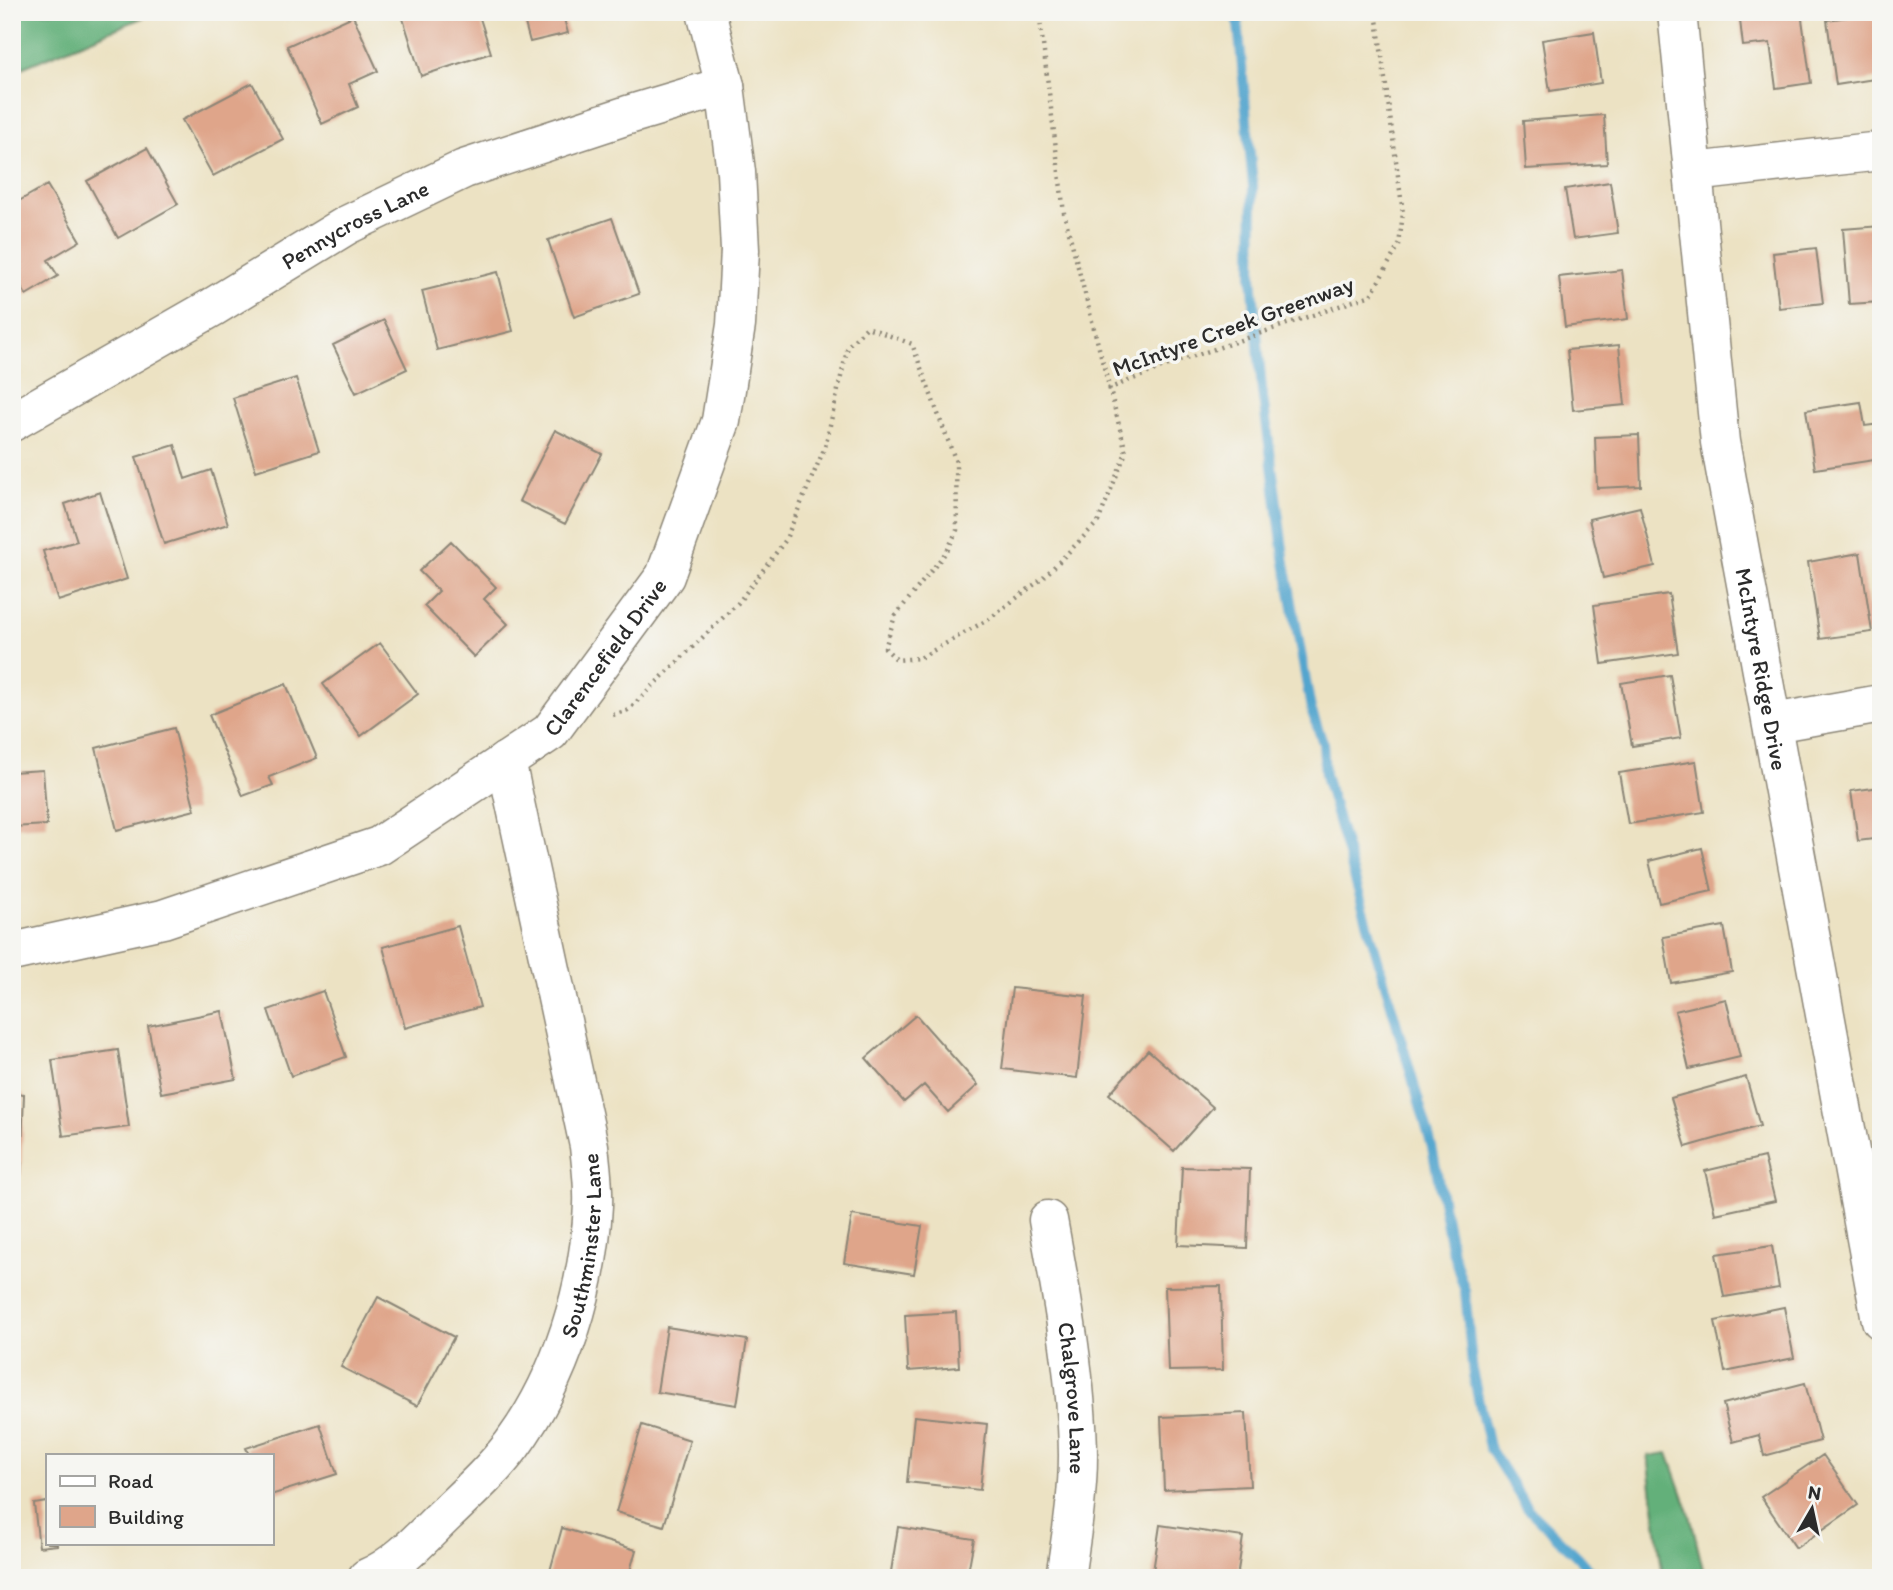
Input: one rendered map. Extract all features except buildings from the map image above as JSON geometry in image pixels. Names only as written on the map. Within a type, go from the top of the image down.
[{"type":"street","name":"Clarencefield Drive","points":[[12,952],[163,919],[379,846],[550,732],[665,576],[721,421],[736,326],[740,250],[736,172],[725,86],[706,12]]},
{"type":"street","name":"McIntyre Ridge Drive","points":[[1677,12],[1720,442],[1874,1237],[1881,1320]]},
{"type":"street","name":"Pennycross Lane","points":[[12,422],[214,307],[347,225],[464,169],[725,86]]},
{"type":"street","points":[[1694,173],[1881,151]]},
{"type":"street","points":[[1773,723],[1881,704]]},
{"type":"street","name":"Southminster Lane","points":[[371,1577],[407,1552],[487,1474],[512,1445],[538,1405],[563,1351],[582,1284],[591,1230],[594,1202],[590,1146],[506,761]]},
{"type":"street","name":"Chalgrove Lane","points":[[1048,1220],[1069,1334],[1078,1455],[1073,1524],[1065,1578]]},
{"type":"path","name":"McIntyre Creek Greenway","points":[[550,732],[628,710],[738,603],[785,541],[825,447],[848,346],[867,327],[912,344],[956,462],[957,530],[947,551],[895,616],[885,648],[897,660],[920,658],[989,619],[1042,578],[1098,522],[1126,452],[1064,213],[1039,12]]},
{"type":"path","name":"McIntyre Creek Greenway","points":[[1108,390],[1171,364],[1371,295],[1399,245],[1403,213],[1376,12]]},
{"type":"green space","points":[[12,12],[156,12],[12,72]]},
{"type":"green space","points":[[1668,1453],[1690,1515],[1705,1578],[1663,1578],[1648,1456]]},
{"type":"waterway","points":[[1237,12],[1253,186],[1252,277],[1262,390],[1284,557],[1311,709],[1323,743],[1325,775],[1432,1147],[1451,1247],[1465,1291],[1473,1375],[1489,1447],[1528,1509],[1599,1578]]}]
